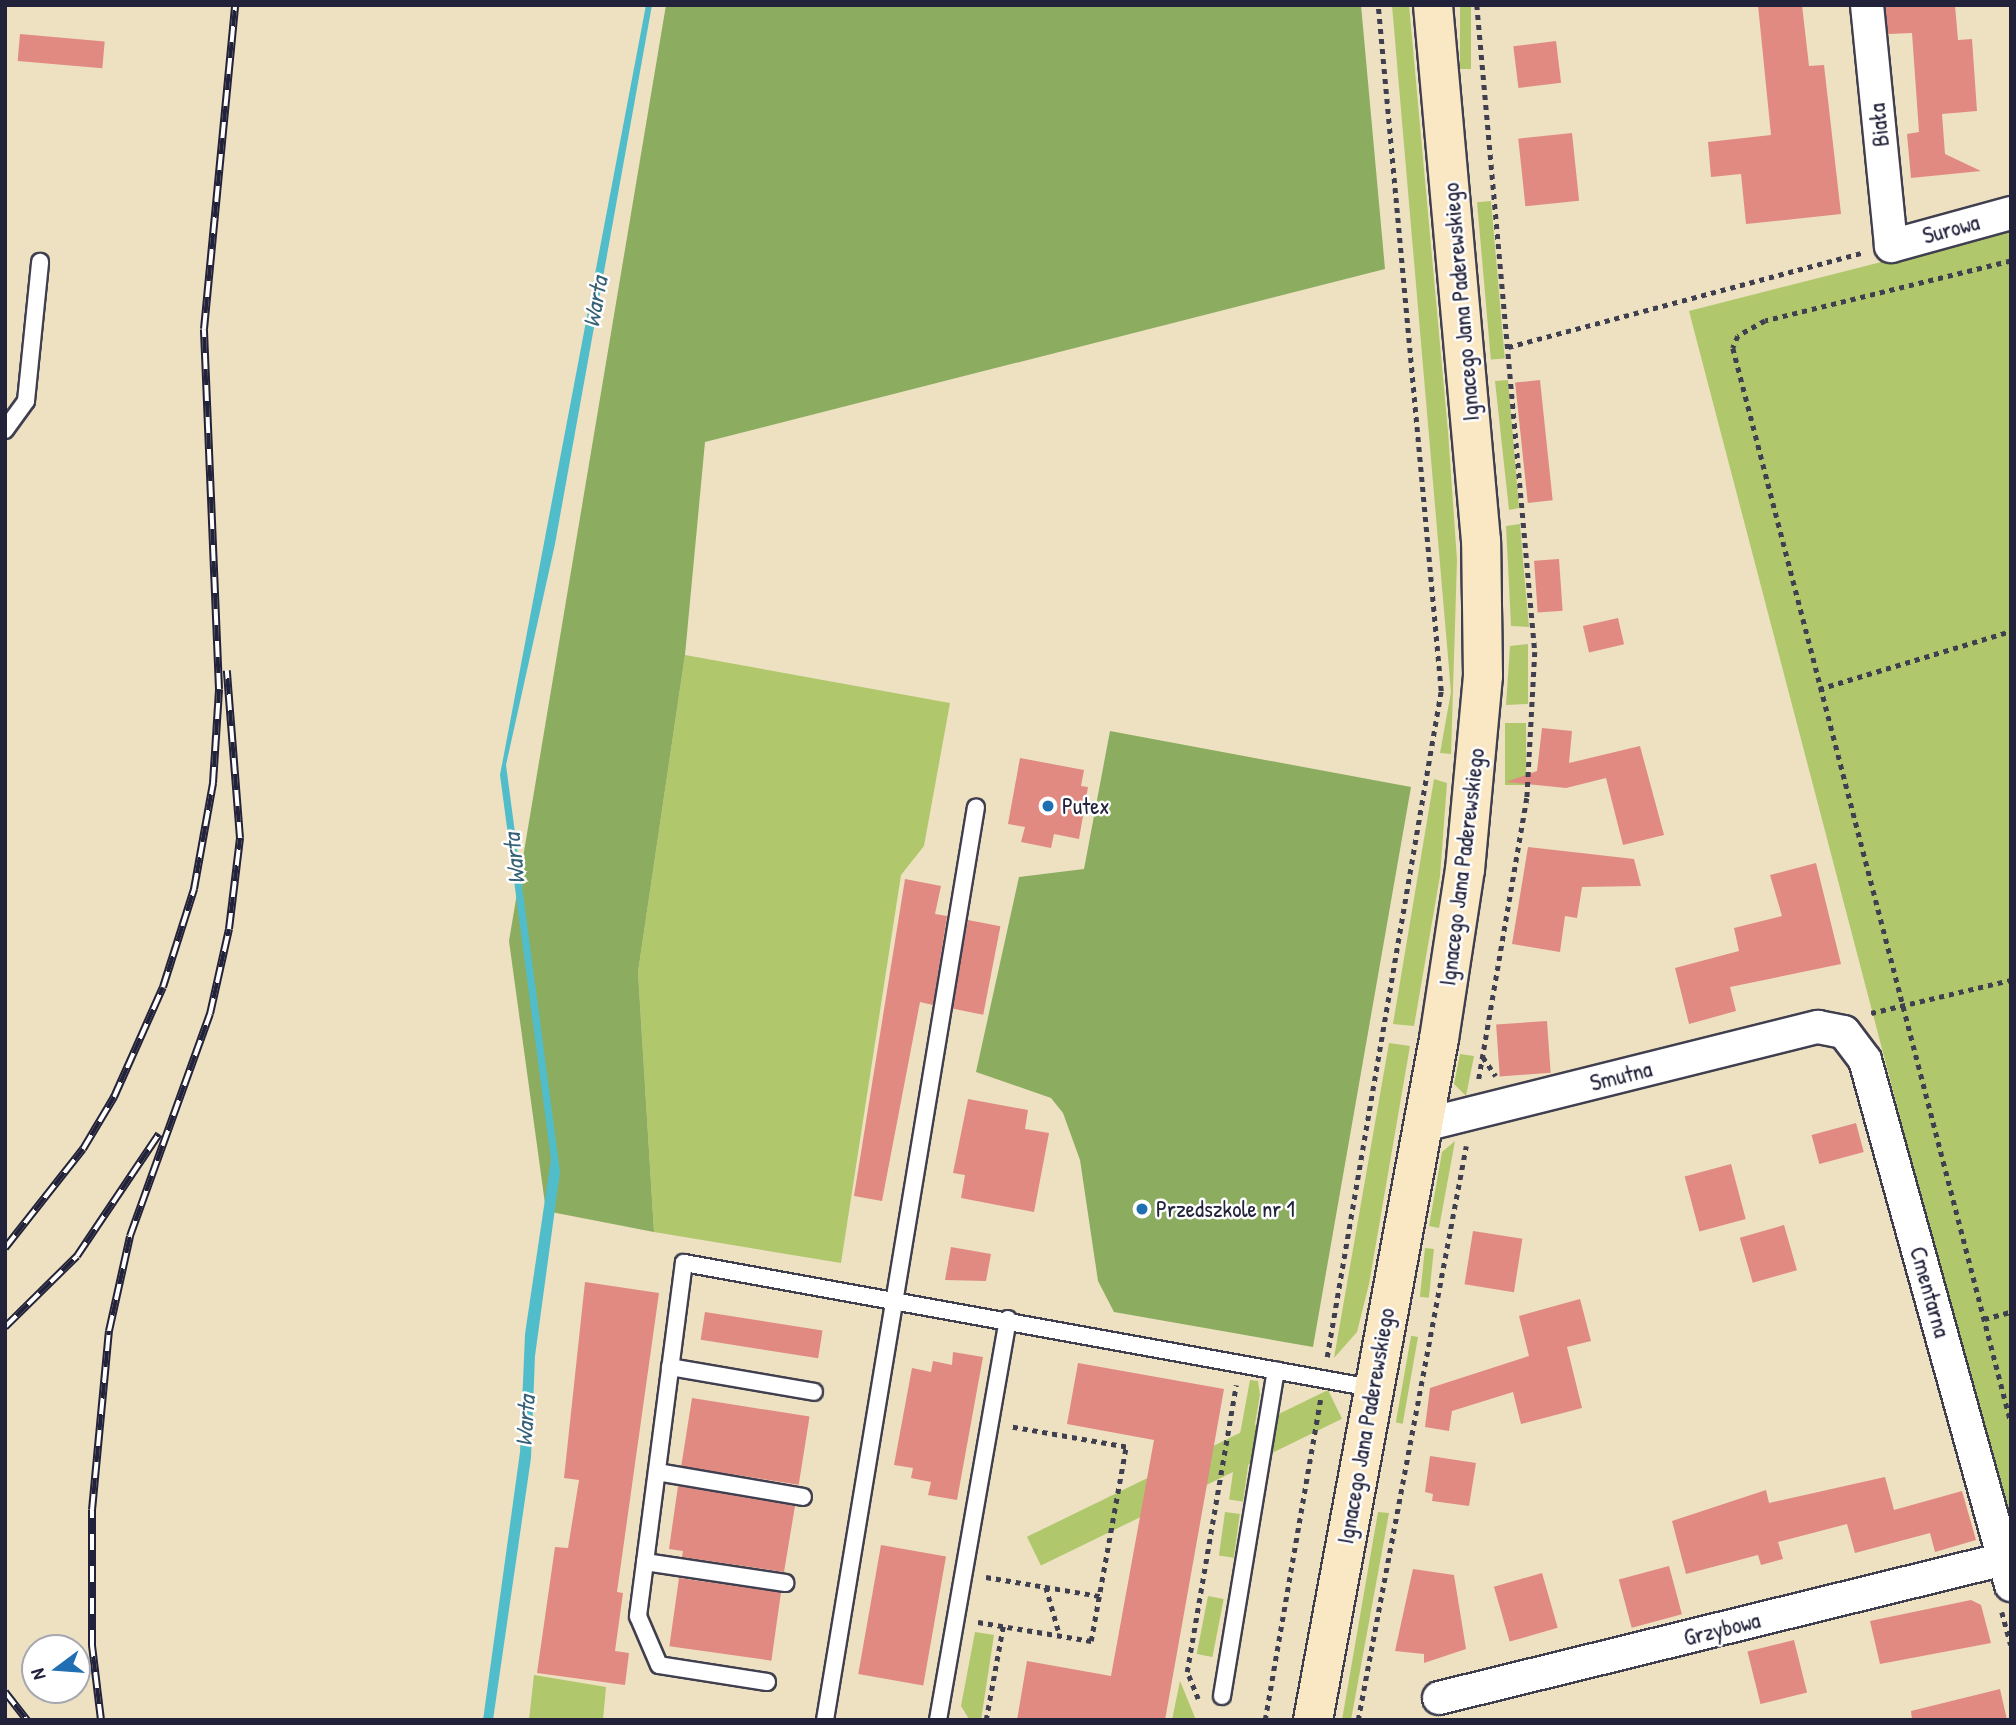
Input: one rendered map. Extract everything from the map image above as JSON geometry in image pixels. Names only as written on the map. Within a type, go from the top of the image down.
[{"type":"main road","name":"Ignacego Jana Paderewskiego","points":[[1313,1720],[1424,1125],[1465,870],[1485,609],[1433,5]]},
{"type":"street","name":"Biała","points":[[1867,5],[1891,246]]},
{"type":"street","name":"Surowa","points":[[1891,246],[2011,213]]},
{"type":"street","name":"Smutna","points":[[1424,1125],[1818,1027]]},
{"type":"street","name":"Cmentarna","points":[[1818,1027],[1844,1032],[1865,1060],[2007,1572]]},
{"type":"street","name":"Grzybowa","points":[[1439,1698],[2007,1572]]},
{"type":"lane","points":[[5,430],[26,401],[40,261]]},
{"type":"lane","points":[[825,1720],[898,1297],[976,807]]},
{"type":"lane","points":[[767,1682],[659,1665],[638,1616],[684,1263],[898,1297],[1373,1388]]},
{"type":"lane","points":[[937,1720],[1009,1319]]},
{"type":"lane","points":[[670,1367],[814,1392]]},
{"type":"lane","points":[[1222,1696],[1276,1370]]},
{"type":"lane","points":[[657,1472],[803,1497]]},
{"type":"lane","points":[[645,1562],[785,1583]]},
{"type":"path","points":[[1265,1720],[1441,691],[1378,5]]},
{"type":"path","points":[[1476,1091],[1527,798],[1535,652],[1477,5]]},
{"type":"path","points":[[1508,347],[1891,246]]},
{"type":"path","points":[[2011,261],[1765,321],[1738,336],[1733,348],[1819,689],[2011,1423]]},
{"type":"path","points":[[1819,689],[2011,631]]},
{"type":"path","points":[[1872,1015],[2011,980]]},
{"type":"path","points":[[1358,1720],[1468,1138]]},
{"type":"path","points":[[1984,1318],[2011,1312]]},
{"type":"path","points":[[1202,1711],[1187,1672],[1238,1376]]},
{"type":"path","points":[[970,1621],[1091,1641],[1100,1596],[1126,1447],[1005,1426]]},
{"type":"path","points":[[978,1576],[1100,1596]]},
{"type":"path","points":[[1046,1587],[1060,1636]]},
{"type":"path","points":[[986,1720],[1003,1626]]},
{"type":"green space","points":[[666,5],[1361,5],[1385,269],[705,442],[685,655],[638,972],[654,1232],[546,1211],[509,941]]},
{"type":"green space","points":[[1392,5],[1409,5],[1448,432],[1457,560],[1451,754],[1440,753],[1451,692]]},
{"type":"green space","points":[[1460,5],[1471,5],[1471,69],[1460,69]]},
{"type":"green space","points":[[1491,201],[1505,358],[1491,360],[1477,202]]},
{"type":"green space","points":[[2011,229],[2011,1542],[1689,311]]},
{"type":"green space","points":[[1508,380],[1519,508],[1509,510],[1495,381]]},
{"type":"green space","points":[[1520,524],[1529,627],[1511,626],[1506,526]]},
{"type":"green space","points":[[1528,644],[1528,704],[1506,705],[1510,646]]},
{"type":"green space","points":[[685,655],[950,703],[924,846],[901,875],[841,1263],[654,1232],[638,972]]},
{"type":"green space","points":[[1505,723],[1526,723],[1526,785],[1505,785]]},
{"type":"green space","points":[[1110,731],[1411,787],[1313,1347],[1114,1312],[1098,1281],[1080,1160],[1063,1113],[1051,1098],[976,1072],[1019,877],[1084,869]]},
{"type":"green space","points":[[1434,779],[1447,783],[1440,876],[1414,1026],[1393,1024]]},
{"type":"green space","points":[[1389,1043],[1410,1046],[1369,1284],[1357,1332],[1334,1358]]},
{"type":"green space","points":[[1460,1054],[1474,1056],[1466,1096],[1454,1084]]},
{"type":"green space","points":[[1455,1141],[1439,1228],[1429,1226],[1442,1152]]},
{"type":"green space","points":[[1425,1248],[1434,1249],[1429,1298],[1420,1297]]},
{"type":"green space","points":[[1411,1336],[1418,1337],[1403,1424],[1396,1422]]},
{"type":"green space","points":[[1250,1380],[1258,1381],[1260,1395],[1251,1447],[1238,1445]]},
{"type":"green space","points":[[1328,1390],[1342,1419],[1041,1566],[1027,1537]]},
{"type":"green space","points":[[1235,1458],[1249,1460],[1243,1502],[1229,1500]]},
{"type":"green space","points":[[1225,1512],[1240,1514],[1234,1558],[1219,1556]]},
{"type":"green space","points":[[1378,1512],[1389,1513],[1351,1720],[1342,1720]]},
{"type":"green space","points":[[1208,1596],[1224,1599],[1212,1657],[1197,1654]]},
{"type":"green space","points":[[975,1632],[994,1635],[981,1720],[969,1719],[961,1706]]},
{"type":"green space","points":[[534,1675],[606,1687],[603,1720],[529,1720]]},
{"type":"green space","points":[[1180,1681],[1196,1720],[1172,1720]]},
{"type":"water","name":"Warta","points":[[646,5],[652,5],[555,544],[506,765],[560,1172],[535,1356],[531,1458],[493,1720],[483,1720],[520,1452],[525,1334],[551,1159],[500,775]]},
{"type":"building","points":[[1758,5],[1802,5],[1809,66],[1824,65],[1841,214],[1746,224],[1741,174],[1711,177],[1708,142],[1771,135]]},
{"type":"building","points":[[1885,5],[1955,5],[1958,40],[1972,39],[1977,111],[1942,114],[1945,154],[1981,171],[1911,178],[1907,134],[1919,132],[1912,33],[1888,34]]},
{"type":"building","points":[[20,34],[105,41],[102,68],[18,61]]},
{"type":"building","points":[[1556,41],[1561,83],[1518,88],[1513,46]]},
{"type":"building","points":[[1572,133],[1579,201],[1525,206],[1518,139]]},
{"type":"building","points":[[1540,380],[1553,500],[1528,503],[1515,383]]},
{"type":"building","points":[[1559,559],[1563,611],[1538,613],[1534,561]]},
{"type":"building","points":[[1618,618],[1624,644],[1589,652],[1583,626]]},
{"type":"building","points":[[1542,728],[1572,731],[1569,763],[1640,746],[1664,835],[1623,845],[1606,778],[1566,788],[1506,782],[1537,771]]},
{"type":"building","name":"Putex","points":[[1020,758],[1084,770],[1081,786],[1088,787],[1079,839],[1054,834],[1051,848],[1021,842],[1025,827],[1008,824]]},
{"type":"building","points":[[1528,847],[1634,859],[1641,886],[1582,887],[1577,918],[1565,916],[1560,952],[1512,944]]},
{"type":"building","points":[[1816,863],[1841,964],[1730,987],[1736,1011],[1689,1024],[1675,968],[1739,951],[1734,928],[1782,916],[1770,875]]},
{"type":"building","points":[[905,879],[941,886],[935,914],[947,916],[933,1005],[920,1002],[882,1201],[854,1196]]},
{"type":"building","points":[[968,920],[1000,926],[983,1015],[951,1008]]},
{"type":"building","points":[[1547,1021],[1551,1073],[1500,1076],[1496,1025]]},
{"type":"building","points":[[968,1099],[1028,1110],[1025,1129],[1049,1133],[1034,1212],[961,1198],[965,1175],[953,1173]]},
{"type":"building","points":[[1856,1123],[1864,1152],[1819,1164],[1812,1135]]},
{"type":"building","points":[[1731,1164],[1746,1219],[1699,1231],[1685,1176]]},
{"type":"building","points":[[1784,1225],[1797,1270],[1753,1283],[1740,1238]]},
{"type":"building","points":[[1473,1231],[1522,1239],[1514,1292],[1465,1284]]},
{"type":"building","points":[[951,1247],[991,1254],[986,1281],[945,1280]]},
{"type":"building","points":[[585,1282],[659,1293],[617,1592],[623,1593],[615,1651],[629,1653],[625,1685],[537,1673],[555,1547],[568,1548],[579,1480],[564,1478]]},
{"type":"building","points":[[1580,1299],[1591,1341],[1567,1347],[1582,1408],[1521,1424],[1513,1392],[1452,1411],[1449,1431],[1425,1427],[1430,1388],[1529,1356],[1519,1316]]},
{"type":"building","points":[[705,1312],[823,1331],[818,1358],[701,1340]]},
{"type":"building","points":[[953,1352],[983,1357],[957,1500],[928,1495],[931,1482],[911,1478],[913,1468],[894,1465],[912,1368],[931,1372],[933,1361],[952,1365]]},
{"type":"building","points":[[1078,1363],[1224,1389],[1165,1720],[1017,1720],[1027,1661],[1111,1676],[1154,1440],[1067,1424]]},
{"type":"building","points":[[692,1398],[810,1417],[799,1485],[681,1466]]},
{"type":"building","points":[[1430,1456],[1476,1463],[1469,1506],[1432,1501],[1433,1494],[1425,1492]]},
{"type":"building","points":[[1885,1477],[1894,1510],[1962,1491],[1976,1540],[1935,1552],[1930,1533],[1855,1553],[1847,1524],[1778,1542],[1783,1559],[1761,1565],[1758,1555],[1686,1574],[1672,1521],[1766,1490],[1769,1503]]},
{"type":"building","points":[[678,1486],[795,1506],[784,1572],[682,1557],[683,1551],[669,1549]]},
{"type":"building","points":[[881,1545],[946,1556],[923,1685],[858,1674]]},
{"type":"building","points":[[1669,1566],[1682,1614],[1632,1628],[1619,1579]]},
{"type":"building","points":[[1413,1569],[1454,1575],[1466,1649],[1424,1663],[1424,1654],[1395,1651]]},
{"type":"building","points":[[1542,1573],[1558,1628],[1510,1642],[1494,1587]]},
{"type":"building","points":[[679,1578],[781,1592],[771,1661],[669,1646]]},
{"type":"building","points":[[1971,1600],[1981,1605],[1991,1643],[1880,1664],[1870,1621]]},
{"type":"building","points":[[1794,1640],[1807,1692],[1760,1704],[1747,1652]]},
{"type":"building","points":[[2000,1689],[2007,1720],[1912,1720],[1911,1711]]},
{"type":"railway","points":[[5,1248],[83,1149],[114,1097],[163,987],[194,889],[213,783],[219,689],[204,329],[235,5]]},
{"type":"railway","points":[[101,1720],[92,1646],[92,1510],[109,1331],[130,1236],[210,1014],[229,929],[240,838],[227,671]]},
{"type":"railway","points":[[5,1327],[77,1256],[159,1134]]},
{"type":"railway","points":[[5,1692],[27,1720]]},
{"type":"place","name":"Putex","points":[[1048,806]]},
{"type":"place","name":"Przedszkole nr 1","points":[[1142,1209]]}]
